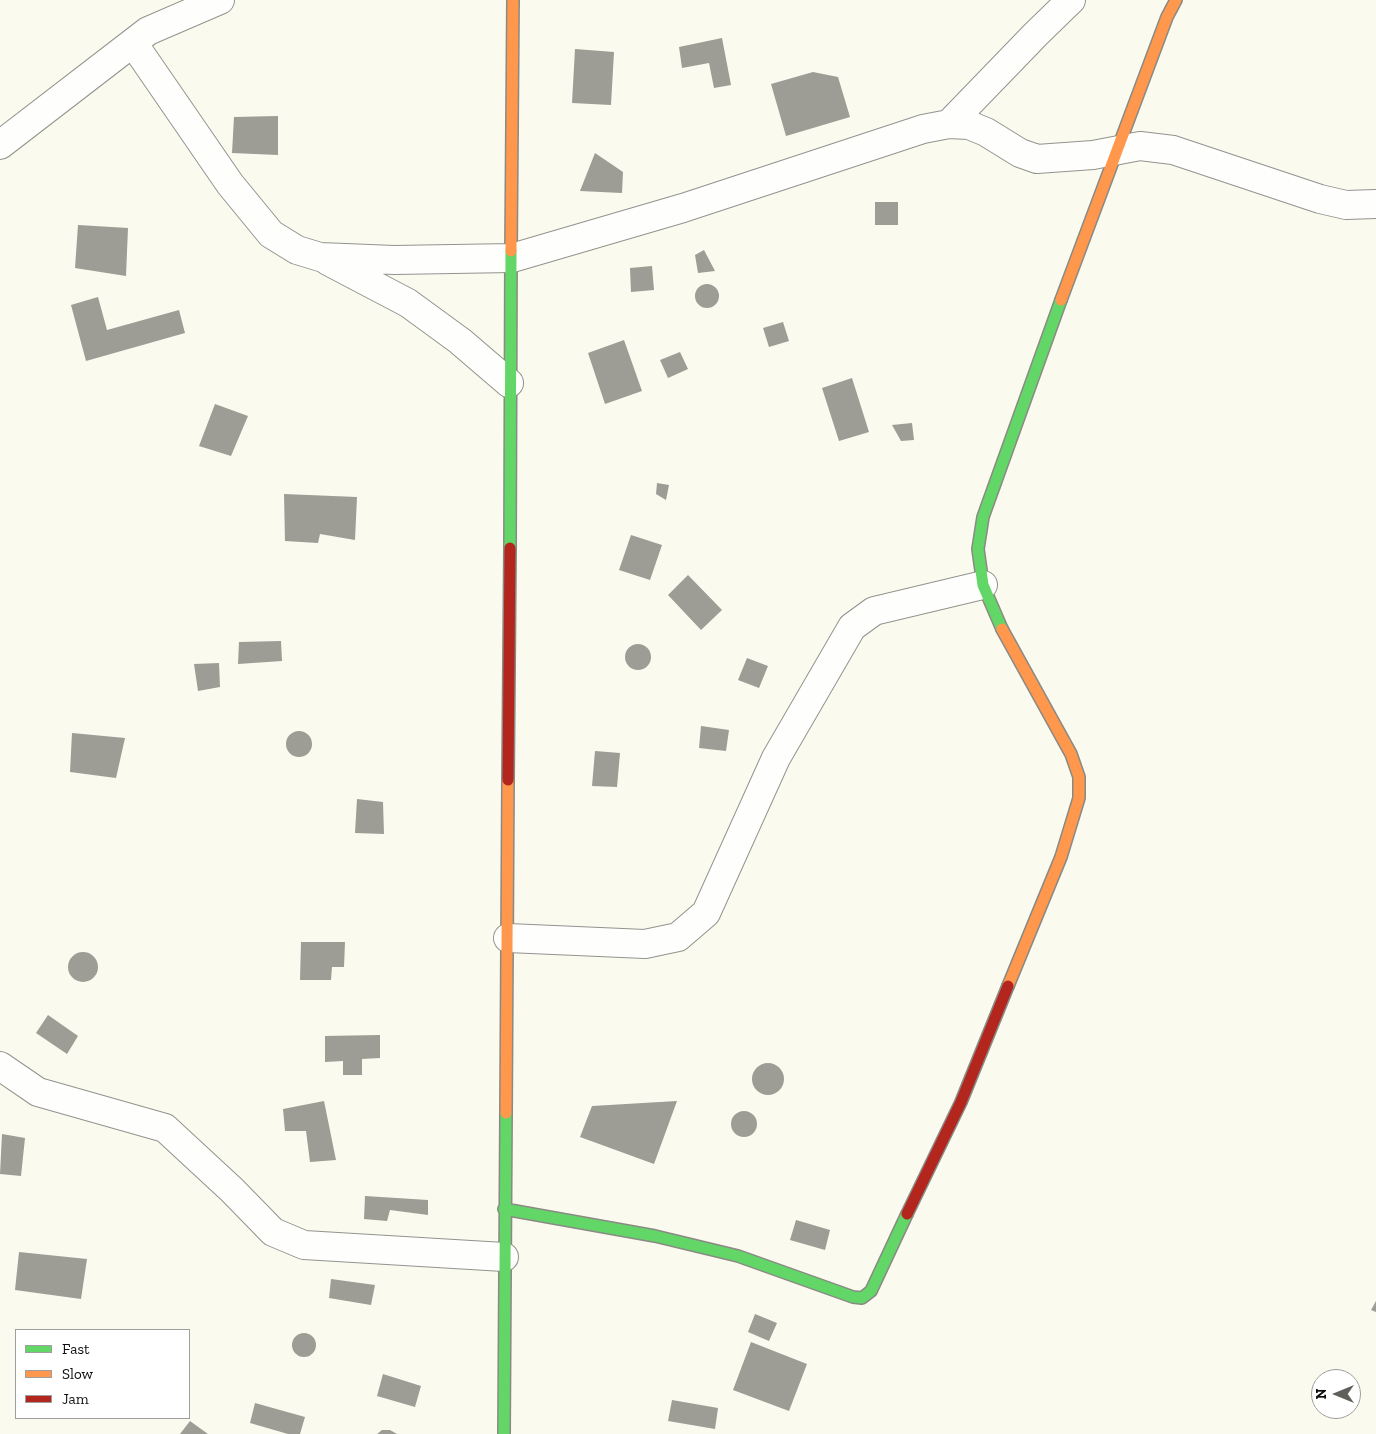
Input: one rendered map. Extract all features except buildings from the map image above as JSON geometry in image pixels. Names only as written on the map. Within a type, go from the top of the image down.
[{"type":"street","points":[[0,144],[180,8],[220,0]]},
{"type":"street","points":[[504,1434],[504,1209],[508,938],[509,383],[512,258],[513,0]]},
{"type":"street","points":[[949,124],[1071,0]]},
{"type":"street","points":[[504,1209],[655,1236],[738,1256],[853,1297],[862,1298],[871,1291],[962,1102],[1061,857],[1078,798],[1079,777],[1072,754],[999,624],[983,585],[978,549],[983,518],[1030,382],[1119,150],[1167,17],[1176,0]]},
{"type":"street","points":[[133,43],[230,184],[271,234],[297,250],[320,257],[408,303],[460,341],[509,383]]},
{"type":"street","points":[[320,257],[394,260],[512,258],[683,208],[923,129],[949,124],[969,125],[1020,154],[1036,159],[1093,155],[1140,146],[1174,150],[1320,199],[1346,205],[1376,204]]},
{"type":"street","points":[[508,938],[645,944],[678,937],[706,913],[776,758],[852,627],[874,610],[983,585]]},
{"type":"street","points":[[0,1066],[38,1092],[165,1128],[207,1166],[273,1232],[304,1245],[504,1257]]},
{"type":"traffic: fast","points":[[510,548],[511,251]]},
{"type":"traffic: fast","points":[[1002,629],[983,585],[978,549],[983,517],[1061,300]]},
{"type":"traffic: fast","points":[[504,1434],[506,1113]]},
{"type":"traffic: fast","points":[[504,1209],[655,1236],[738,1256],[853,1297],[862,1298],[871,1291],[907,1214]]},
{"type":"traffic: slow","points":[[511,251],[513,0]]},
{"type":"traffic: slow","points":[[1061,300],[1167,17],[1176,0]]},
{"type":"traffic: slow","points":[[1002,629],[1071,754],[1079,777],[1079,798],[1061,857],[1008,986]]},
{"type":"traffic: slow","points":[[506,1113],[508,780]]},
{"type":"traffic: jam","points":[[508,780],[510,548]]},
{"type":"traffic: jam","points":[[907,1214],[961,1102],[1008,986]]}]
